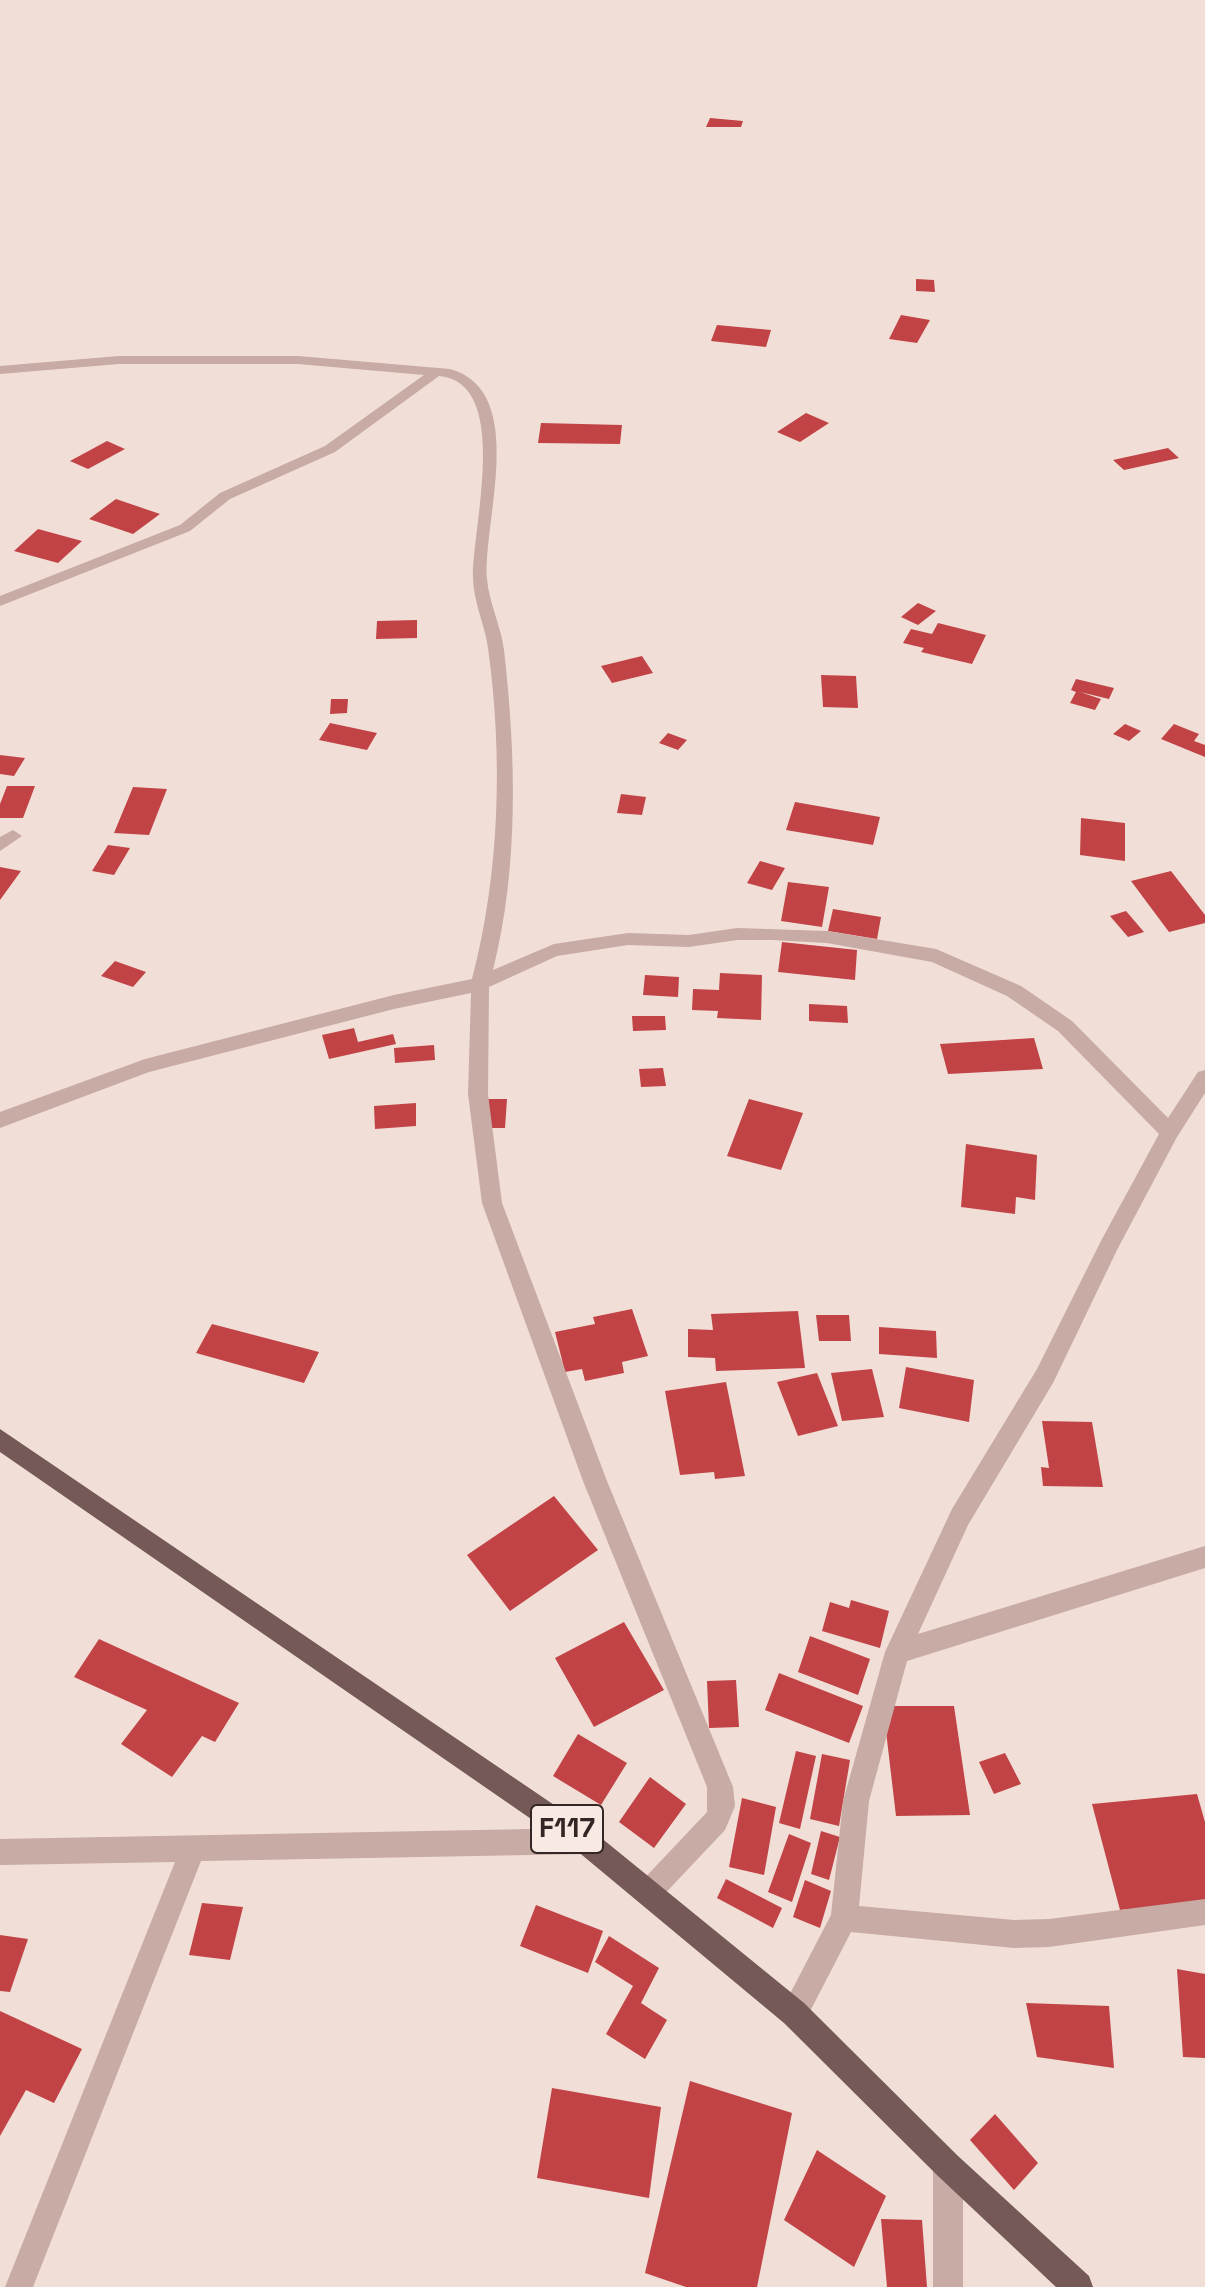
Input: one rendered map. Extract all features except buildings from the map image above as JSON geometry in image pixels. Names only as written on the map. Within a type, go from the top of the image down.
[{"type":"main road","name":"F117","points":[[0,1439],[585,1841],[794,2013],[948,2166],[1078,2287]]},
{"type":"street","points":[[0,370],[119,360],[298,360],[436,372],[463,378],[483,405],[491,434],[480,579],[496,647],[504,763],[503,843],[489,949],[480,984],[478,1094],[492,1203],[595,1481],[720,1787],[722,1806],[716,1821],[648,1893]]},
{"type":"street","points":[[0,601],[185,528],[225,496],[330,449],[436,372]]},
{"type":"street","points":[[0,1120],[145,1066],[381,1005],[480,984],[554,950],[628,939],[674,941],[737,934],[840,939],[936,956],[1014,991],[1065,1026],[1170,1132]]},
{"type":"street","points":[[794,2013],[844,1918],[856,1801],[897,1652],[960,1517],[1045,1376],[1109,1245],[1170,1132],[1205,1077]]},
{"type":"street","points":[[897,1652],[1205,1557]]},
{"type":"street","points":[[0,1852],[194,1846],[400,1848],[585,1841]]},
{"type":"street","points":[[19,2285],[194,1846]]},
{"type":"street","points":[[844,1918],[1014,1934],[1049,1933],[1205,1912]]},
{"type":"street","points":[[948,2166],[948,2287]]}]
